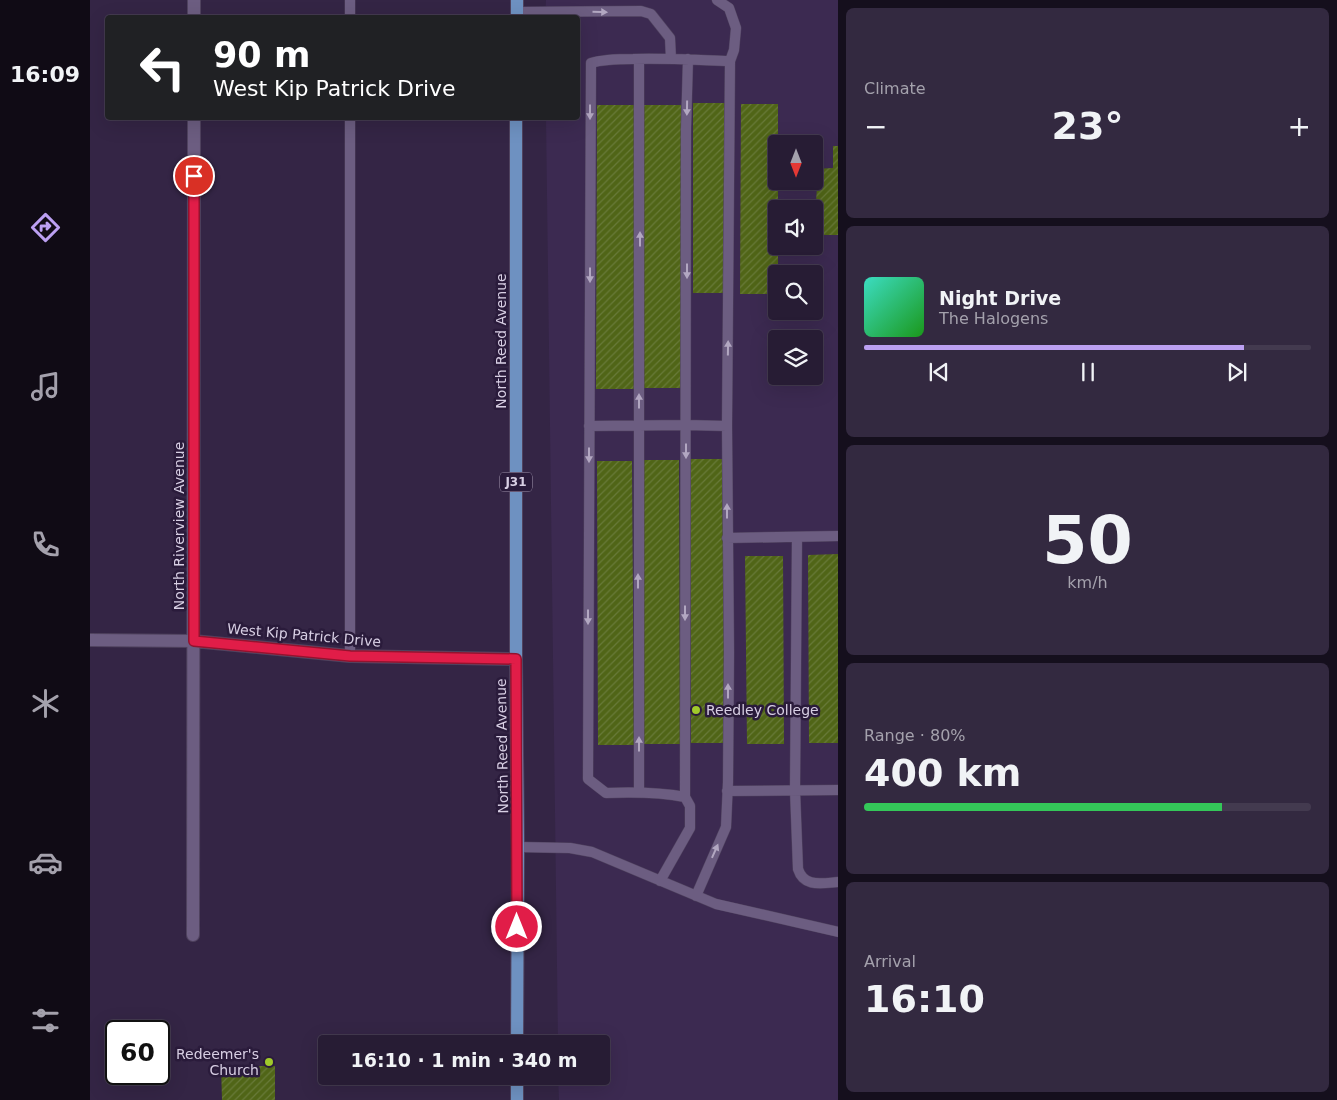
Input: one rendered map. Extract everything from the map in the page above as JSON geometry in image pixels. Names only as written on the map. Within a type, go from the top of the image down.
[{"type":"main road","name":"North Reed Avenue","points":[[516,120],[517,1035]]},
{"type":"main road","points":[[517,1085],[517,1100]]},
{"type":"street","points":[[194,0],[194,15]]},
{"type":"street","name":"North Riverview Avenue","points":[[193,935],[194,120]]},
{"type":"street","name":"West Kip Patrick Drive","points":[[90,640],[194,641],[350,656],[516,659]]},
{"type":"lane","points":[[350,0],[350,15]]},
{"type":"lane","points":[[696,896],[726,827],[727,791],[730,61],[734,50],[736,28],[728,8],[717,0]]},
{"type":"lane","points":[[517,10],[641,11],[651,14],[670,38],[671,59]]},
{"type":"lane","points":[[685,797],[639,792],[606,793],[588,778],[591,63],[639,59],[730,61]]},
{"type":"lane","points":[[639,59],[639,792]]},
{"type":"lane","points":[[660,880],[690,828],[690,806],[685,797],[686,129],[688,59]]},
{"type":"lane","points":[[350,120],[350,656]]},
{"type":"lane","points":[[589,426],[727,426]]},
{"type":"lane","points":[[727,538],[838,536]]},
{"type":"lane","points":[[797,537],[795,790],[798,869],[800,876],[807,881],[814,883],[838,882]]},
{"type":"lane","points":[[727,791],[838,790]]},
{"type":"lane","points":[[518,847],[570,848],[592,852],[716,904],[838,932]]},
{"type":"shaded area","name":"Reedley College","points":[[546,0],[838,0],[838,1100],[559,1100],[558,1085],[610,1085],[610,1035],[558,1035],[546,120],[580,120],[580,15],[545,15]]},
{"type":"building","points":[[693,103],[730,103],[730,293],[693,293]]},
{"type":"building","points":[[741,104],[778,104],[778,135],[768,135],[768,190],[778,190],[778,200],[768,200],[768,255],[778,255],[778,265],[768,265],[768,294],[740,294]]},
{"type":"building","points":[[597,105],[634,105],[634,389],[596,389]]},
{"type":"building","points":[[644,105],[681,105],[681,388],[643,388]]},
{"type":"building","points":[[833,146],[838,146],[838,235],[823,235],[823,200],[816,200],[817,190],[823,190],[823,169],[833,168]]},
{"type":"building","points":[[690,459],[725,459],[727,743],[691,743]]},
{"type":"building","points":[[643,460],[679,460],[680,744],[644,744]]},
{"type":"building","points":[[597,461],[632,461],[634,745],[598,745]]},
{"type":"building","points":[[838,554],[838,743],[809,743],[808,555]]},
{"type":"building","points":[[745,556],[783,556],[784,744],[747,744]]},
{"type":"building","points":[[221,1066],[275,1066],[275,1100],[222,1100]]},
{"type":"place","name":"Reedley College","points":[[696,710]]},
{"type":"place","name":"Redeemer's Church","points":[[269,1062]]},
{"type":"route","points":[[194,176],[194,641],[350,656],[516,659],[517,927]]}]
